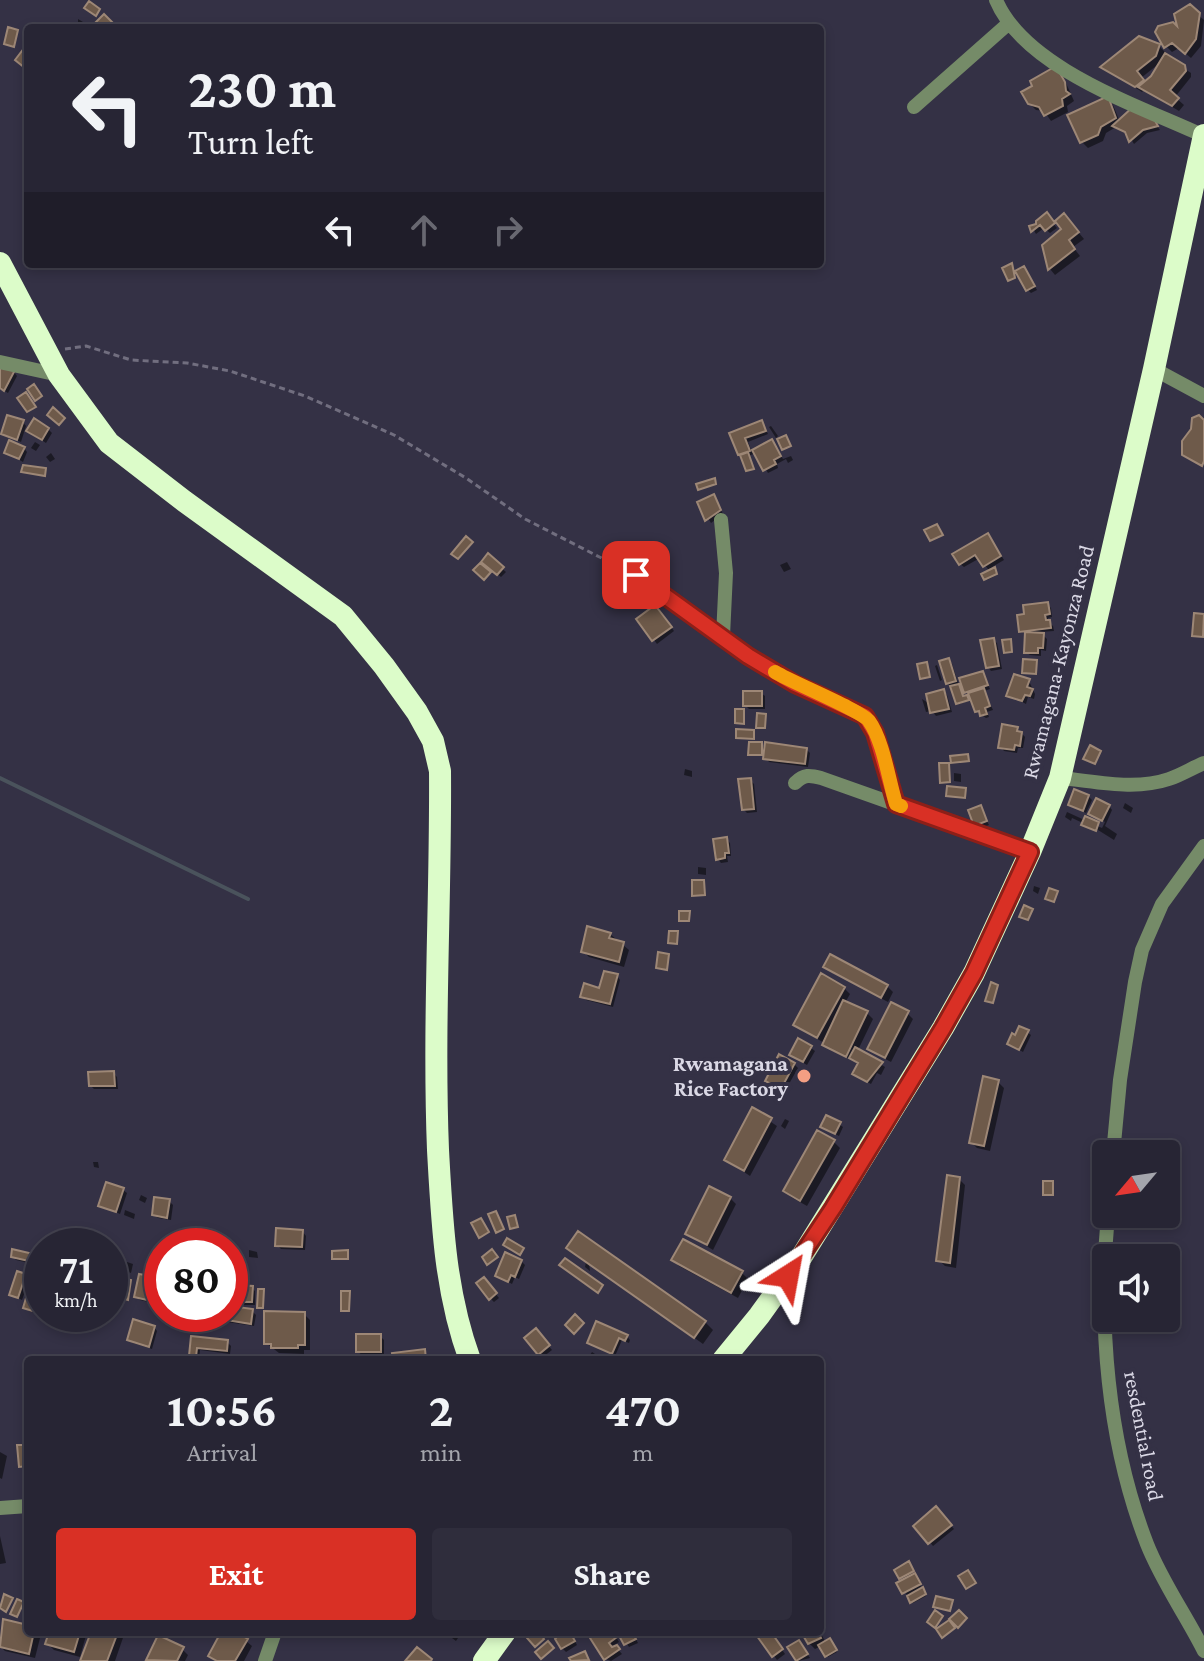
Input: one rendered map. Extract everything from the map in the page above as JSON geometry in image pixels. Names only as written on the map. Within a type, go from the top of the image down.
[{"type":"highway","name":"Rwamagana-Kayonza Road","points":[[726,1356],[802,1256],[943,1028],[974,973],[1030,852],[1060,778],[1204,136]]},
{"type":"highway","points":[[0,263],[54,365],[109,443],[343,616],[401,689],[433,741],[440,771],[436,986],[440,1197],[449,1285],[469,1356]]},
{"type":"highway","points":[[484,1661],[502,1636]]},
{"type":"street","points":[[996,0],[1009,23],[1025,42],[1041,54],[1129,104],[1204,136]]},
{"type":"street","points":[[914,107],[1009,23]]},
{"type":"street","points":[[0,362],[54,365]]},
{"type":"street","points":[[1154,369],[1204,396]]},
{"type":"street","points":[[721,520],[726,573],[723,636]]},
{"type":"street","points":[[636,575],[748,656],[795,684],[865,716],[875,733],[896,804]]},
{"type":"street","points":[[1060,778],[1144,784],[1167,779],[1204,763]]},
{"type":"street","points":[[795,783],[802,776],[811,775],[1030,852]]},
{"type":"street","points":[[1114,1140],[1120,1080],[1142,950],[1162,904],[1204,846]]},
{"type":"street","name":"resdential road","points":[[1108,1228],[1105,1332],[1114,1416],[1126,1476],[1137,1515],[1160,1572],[1204,1651]]},
{"type":"street","points":[[0,1508],[24,1506]]},
{"type":"street","points":[[265,1661],[274,1636]]},
{"type":"path","points":[[54,365],[74,346],[86,346],[131,360],[187,363],[230,371],[305,396],[394,435],[466,478],[525,519],[636,575]]},
{"type":"building","points":[[89,1],[100,9],[96,16],[84,8]]},
{"type":"building","points":[[1190,4],[1200,13],[1196,39],[1185,54],[1172,43],[1164,48],[1155,32],[1158,26],[1173,22],[1177,26],[1174,14]]},
{"type":"building","points":[[104,14],[112,22],[110,24],[94,24]]},
{"type":"building","points":[[8,27],[18,30],[14,47],[4,44]]},
{"type":"building","points":[[1139,36],[1160,44],[1156,56],[1137,71],[1144,80],[1135,87],[1100,67]]},
{"type":"building","points":[[24,48],[24,67],[15,60]]},
{"type":"building","points":[[1165,53],[1185,65],[1186,71],[1170,90],[1179,98],[1172,106],[1138,87],[1151,76]]},
{"type":"building","points":[[1056,66],[1070,94],[1062,99],[1063,106],[1044,116],[1039,107],[1028,104],[1021,92],[1032,86],[1030,81]]},
{"type":"building","points":[[1108,96],[1116,118],[1101,127],[1098,135],[1080,143],[1067,115]]},
{"type":"building","points":[[1134,106],[1153,117],[1158,126],[1143,130],[1129,142],[1125,132],[1112,126]]},
{"type":"building","points":[[1047,212],[1055,223],[1045,231],[1040,225],[1031,232],[1029,226],[1036,224]]},
{"type":"building","points":[[1064,213],[1079,232],[1069,240],[1075,249],[1048,270],[1042,245],[1061,229],[1055,221]]},
{"type":"building","points":[[1012,263],[1015,278],[1008,281],[1002,268]]},
{"type":"building","points":[[1024,266],[1035,286],[1026,291],[1015,271]]},
{"type":"building","points":[[0,367],[15,370],[4,391],[0,388]]},
{"type":"building","points":[[34,384],[42,396],[35,401],[27,389]]},
{"type":"building","points":[[26,392],[36,407],[27,412],[17,398]]},
{"type":"building","points":[[53,407],[65,418],[59,425],[47,415]]},
{"type":"building","points":[[7,415],[24,420],[17,440],[1,434]]},
{"type":"building","points":[[1199,415],[1204,420],[1202,466],[1182,455],[1182,441],[1191,429],[1192,418]]},
{"type":"building","points":[[34,418],[49,428],[42,440],[26,431]]},
{"type":"building","points":[[762,420],[766,431],[745,438],[750,451],[738,455],[729,433]]},
{"type":"building","points":[[786,435],[791,446],[782,450],[777,439]]},
{"type":"building","points":[[772,439],[781,456],[774,460],[776,464],[763,471],[752,450]]},
{"type":"building","points":[[9,440],[25,447],[19,459],[4,453]]},
{"type":"building","points":[[748,452],[754,469],[746,471],[740,455]]},
{"type":"building","points":[[23,465],[46,468],[45,476],[21,472]]},
{"type":"building","points":[[715,478],[716,484],[698,490],[696,484]]},
{"type":"building","points":[[714,494],[721,510],[705,521],[697,502]]},
{"type":"building","points":[[937,524],[943,535],[930,541],[924,530]]},
{"type":"building","points":[[988,533],[1001,556],[983,567],[975,555],[959,565],[952,554]]},
{"type":"building","points":[[466,536],[473,542],[458,559],[451,554]]},
{"type":"building","points":[[488,553],[504,567],[497,575],[481,562]]},
{"type":"building","points":[[480,563],[491,572],[484,580],[473,570]]},
{"type":"building","points":[[995,567],[997,574],[984,580],[981,574]]},
{"type":"building","points":[[1048,602],[1050,614],[1045,615],[1046,620],[1050,620],[1051,628],[1019,632],[1017,615],[1024,614],[1023,605]]},
{"type":"building","points":[[655,605],[672,627],[652,641],[636,619]]},
{"type":"building","points":[[1194,613],[1204,614],[1203,637],[1192,636]]},
{"type":"building","points":[[1025,632],[1044,633],[1043,648],[1038,648],[1038,653],[1024,653]]},
{"type":"building","points":[[994,638],[999,666],[986,668],[980,640]]},
{"type":"building","points":[[1011,639],[1012,652],[1004,653],[1002,640]]},
{"type":"building","points":[[949,658],[956,681],[946,684],[939,661]]},
{"type":"building","points":[[1023,659],[1037,660],[1036,674],[1022,673]]},
{"type":"building","points":[[927,662],[930,677],[920,679],[917,664]]},
{"type":"building","points":[[983,671],[988,685],[964,693],[959,678]]},
{"type":"building","points":[[1014,674],[1030,679],[1027,687],[1033,689],[1030,696],[1025,695],[1022,701],[1006,696]]},
{"type":"building","points":[[959,684],[963,696],[967,695],[969,700],[956,704],[950,686]]},
{"type":"building","points":[[984,688],[990,706],[985,708],[987,714],[980,716],[979,711],[975,712],[968,693]]},
{"type":"building","points":[[944,689],[949,709],[930,713],[926,694]]},
{"type":"building","points":[[743,691],[762,691],[762,706],[743,706]]},
{"type":"building","points":[[735,709],[744,709],[744,724],[735,723]]},
{"type":"building","points":[[757,713],[766,714],[765,728],[756,728]]},
{"type":"building","points":[[1002,724],[1018,727],[1017,731],[1022,732],[1020,746],[1015,745],[1014,750],[998,748]]},
{"type":"building","points":[[736,729],[754,730],[754,739],[736,738]]},
{"type":"building","points":[[749,742],[762,742],[762,755],[748,755]]},
{"type":"building","points":[[765,742],[807,748],[805,764],[763,759]]},
{"type":"building","points":[[1090,745],[1101,751],[1095,764],[1083,759]]},
{"type":"building","points":[[968,754],[969,761],[951,763],[950,756]]},
{"type":"building","points":[[939,763],[949,763],[950,782],[940,783]]},
{"type":"building","points":[[751,778],[754,809],[742,810],[738,779]]},
{"type":"building","points":[[947,786],[966,788],[965,798],[946,796]]},
{"type":"building","points":[[1074,789],[1089,795],[1083,811],[1068,805]]},
{"type":"building","points":[[1096,798],[1110,805],[1102,821],[1088,814]]},
{"type":"building","points":[[981,805],[987,821],[974,826],[968,810]]},
{"type":"building","points":[[1085,816],[1099,822],[1096,831],[1081,825]]},
{"type":"building","points":[[727,837],[729,853],[725,853],[725,858],[716,860],[713,839]]},
{"type":"building","points":[[692,880],[704,880],[705,895],[692,896]]},
{"type":"building","points":[[1049,888],[1058,891],[1054,902],[1045,899]]},
{"type":"building","points":[[1024,905],[1033,909],[1028,920],[1019,917]]},
{"type":"building","points":[[679,911],[690,911],[689,921],[679,921]]},
{"type":"building","points":[[587,926],[611,933],[609,938],[624,942],[619,962],[581,952]]},
{"type":"building","points":[[669,931],[678,931],[677,944],[668,943]]},
{"type":"building","points":[[658,952],[669,954],[667,970],[656,968]]},
{"type":"building","points":[[830,954],[888,985],[881,998],[823,967]]},
{"type":"building","points":[[604,971],[618,974],[610,1004],[580,997],[584,983],[599,988]]},
{"type":"building","points":[[821,973],[845,987],[817,1038],[793,1025]]},
{"type":"building","points":[[991,982],[998,985],[993,1003],[985,1001]]},
{"type":"building","points":[[843,1000],[868,1011],[846,1057],[822,1045]]},
{"type":"building","points":[[891,1002],[909,1011],[885,1058],[867,1049]]},
{"type":"building","points":[[1019,1026],[1029,1030],[1019,1050],[1007,1044]]},
{"type":"building","points":[[798,1038],[812,1046],[803,1062],[789,1055]]},
{"type":"building","points":[[855,1047],[883,1062],[867,1082],[852,1074],[858,1063],[849,1058]]},
{"type":"building","points":[[779,1054],[795,1063],[781,1089],[765,1081]]},
{"type":"building","points":[[114,1071],[115,1086],[89,1086],[88,1072]]},
{"type":"building","points":[[983,1076],[999,1080],[984,1146],[969,1143]]},
{"type":"building","points":[[752,1107],[772,1118],[744,1171],[724,1160]]},
{"type":"building","points":[[826,1115],[841,1122],[835,1134],[820,1127]]},
{"type":"building","points":[[817,1130],[835,1140],[800,1201],[783,1191]]},
{"type":"building","points":[[947,1175],[960,1177],[950,1263],[936,1261]]},
{"type":"building","points":[[1043,1181],[1053,1181],[1053,1195],[1043,1195]]},
{"type":"building","points":[[106,1182],[124,1188],[116,1212],[98,1206]]},
{"type":"building","points":[[709,1186],[731,1197],[707,1245],[685,1234]]},
{"type":"building","points":[[154,1197],[170,1199],[167,1218],[152,1215]]},
{"type":"building","points":[[496,1211],[504,1229],[496,1233],[488,1214]]},
{"type":"building","points":[[515,1215],[518,1227],[510,1229],[507,1217]]},
{"type":"building","points":[[481,1218],[489,1232],[479,1238],[471,1223]]},
{"type":"building","points":[[276,1228],[303,1230],[302,1247],[275,1246]]},
{"type":"building","points":[[578,1231],[706,1321],[694,1338],[566,1248]]},
{"type":"building","points":[[507,1238],[524,1248],[520,1255],[503,1245]]},
{"type":"building","points":[[683,1239],[743,1271],[731,1293],[671,1260]]},
{"type":"building","points":[[12,1249],[24,1252],[24,1260],[11,1257]]},
{"type":"building","points":[[492,1249],[498,1257],[487,1265],[482,1257]]},
{"type":"building","points":[[348,1250],[348,1259],[332,1259],[332,1251]]},
{"type":"building","points":[[505,1252],[522,1260],[515,1277],[511,1275],[508,1282],[495,1276]]},
{"type":"building","points":[[565,1258],[603,1285],[598,1293],[559,1265]]},
{"type":"building","points":[[17,1271],[24,1273],[18,1298],[9,1295]]},
{"type":"building","points":[[139,1274],[144,1275],[144,1299],[134,1297]]},
{"type":"building","points":[[484,1277],[497,1293],[489,1300],[476,1283]]},
{"type":"building","points":[[248,1286],[253,1286],[252,1302],[248,1302]]},
{"type":"building","points":[[258,1289],[264,1289],[263,1308],[257,1308]]},
{"type":"building","points":[[341,1291],[350,1291],[349,1311],[341,1311]]},
{"type":"building","points":[[248,1308],[253,1309],[251,1324],[248,1324]]},
{"type":"building","points":[[264,1311],[305,1312],[305,1345],[271,1348],[271,1344],[264,1344]]},
{"type":"building","points":[[575,1314],[584,1323],[574,1334],[565,1325]]},
{"type":"building","points":[[133,1319],[144,1322],[144,1332],[153,1332],[149,1347],[127,1340]]},
{"type":"building","points":[[596,1321],[628,1335],[625,1341],[619,1338],[612,1354],[587,1343]]},
{"type":"building","points":[[536,1328],[550,1345],[538,1355],[524,1338]]},
{"type":"building","points":[[356,1334],[381,1334],[381,1352],[356,1352]]},
{"type":"building","points":[[191,1336],[228,1340],[227,1351],[197,1348],[196,1356],[189,1356]]},
{"type":"building","points":[[425,1349],[426,1356],[392,1356],[392,1353]]},
{"type":"building","points":[[17,1445],[24,1445],[24,1466],[19,1467]]},
{"type":"building","points":[[936,1506],[952,1525],[928,1544],[913,1526]]},
{"type":"building","points":[[909,1561],[914,1571],[899,1579],[894,1570]]},
{"type":"building","points":[[968,1570],[976,1583],[966,1589],[958,1576]]},
{"type":"building","points":[[915,1573],[921,1584],[902,1594],[896,1583]]},
{"type":"building","points":[[923,1587],[926,1594],[910,1603],[907,1596]]},
{"type":"building","points":[[4,1594],[13,1598],[6,1612],[0,1608]]},
{"type":"building","points":[[936,1596],[953,1600],[950,1611],[933,1607]]},
{"type":"building","points":[[17,1599],[24,1602],[17,1617],[10,1614]]},
{"type":"building","points":[[935,1610],[943,1616],[935,1628],[927,1622]]},
{"type":"building","points":[[959,1610],[967,1618],[958,1628],[949,1619]]},
{"type":"building","points":[[3,1619],[24,1624],[24,1636],[33,1636],[29,1654],[0,1647]]},
{"type":"building","points":[[949,1620],[955,1628],[942,1638],[936,1629]]},
{"type":"building","points":[[48,1636],[79,1636],[74,1652],[45,1644]]},
{"type":"building","points":[[89,1636],[116,1636],[107,1661],[80,1661]]},
{"type":"building","points":[[158,1636],[184,1647],[177,1661],[146,1660]]},
{"type":"building","points":[[219,1636],[243,1636],[248,1639],[235,1661],[217,1661],[208,1656]]},
{"type":"building","points":[[542,1636],[544,1639],[535,1647],[527,1638]]},
{"type":"building","points":[[558,1636],[572,1636],[575,1641],[561,1649],[555,1639]]},
{"type":"building","points":[[616,1636],[609,1643],[620,1649],[604,1660],[590,1638]]},
{"type":"building","points":[[619,1636],[634,1636],[636,1639],[624,1645]]},
{"type":"building","points":[[757,1636],[774,1636],[783,1649],[772,1657]]},
{"type":"building","points":[[803,1636],[820,1636],[821,1638],[808,1644]]},
{"type":"building","points":[[830,1638],[837,1650],[825,1657],[818,1645]]},
{"type":"building","points":[[799,1640],[808,1654],[796,1661],[787,1647]]},
{"type":"building","points":[[548,1641],[554,1648],[541,1659],[535,1652]]},
{"type":"building","points":[[417,1647],[432,1659],[431,1661],[405,1661]]},
{"type":"building","points":[[585,1651],[589,1660],[571,1661],[569,1658]]},
{"type":"waterway","points":[[0,778],[248,899]]},
{"type":"slow traffic","points":[[775,672],[865,716],[871,722],[896,804],[901,806]]},
{"type":"place","name":"Rwamagana Rice Factory","points":[[804,1076]]},
{"type":"route","points":[[636,575],[748,656],[795,684],[865,716],[875,733],[896,804],[1030,852],[974,973],[943,1028],[788,1276]]}]
